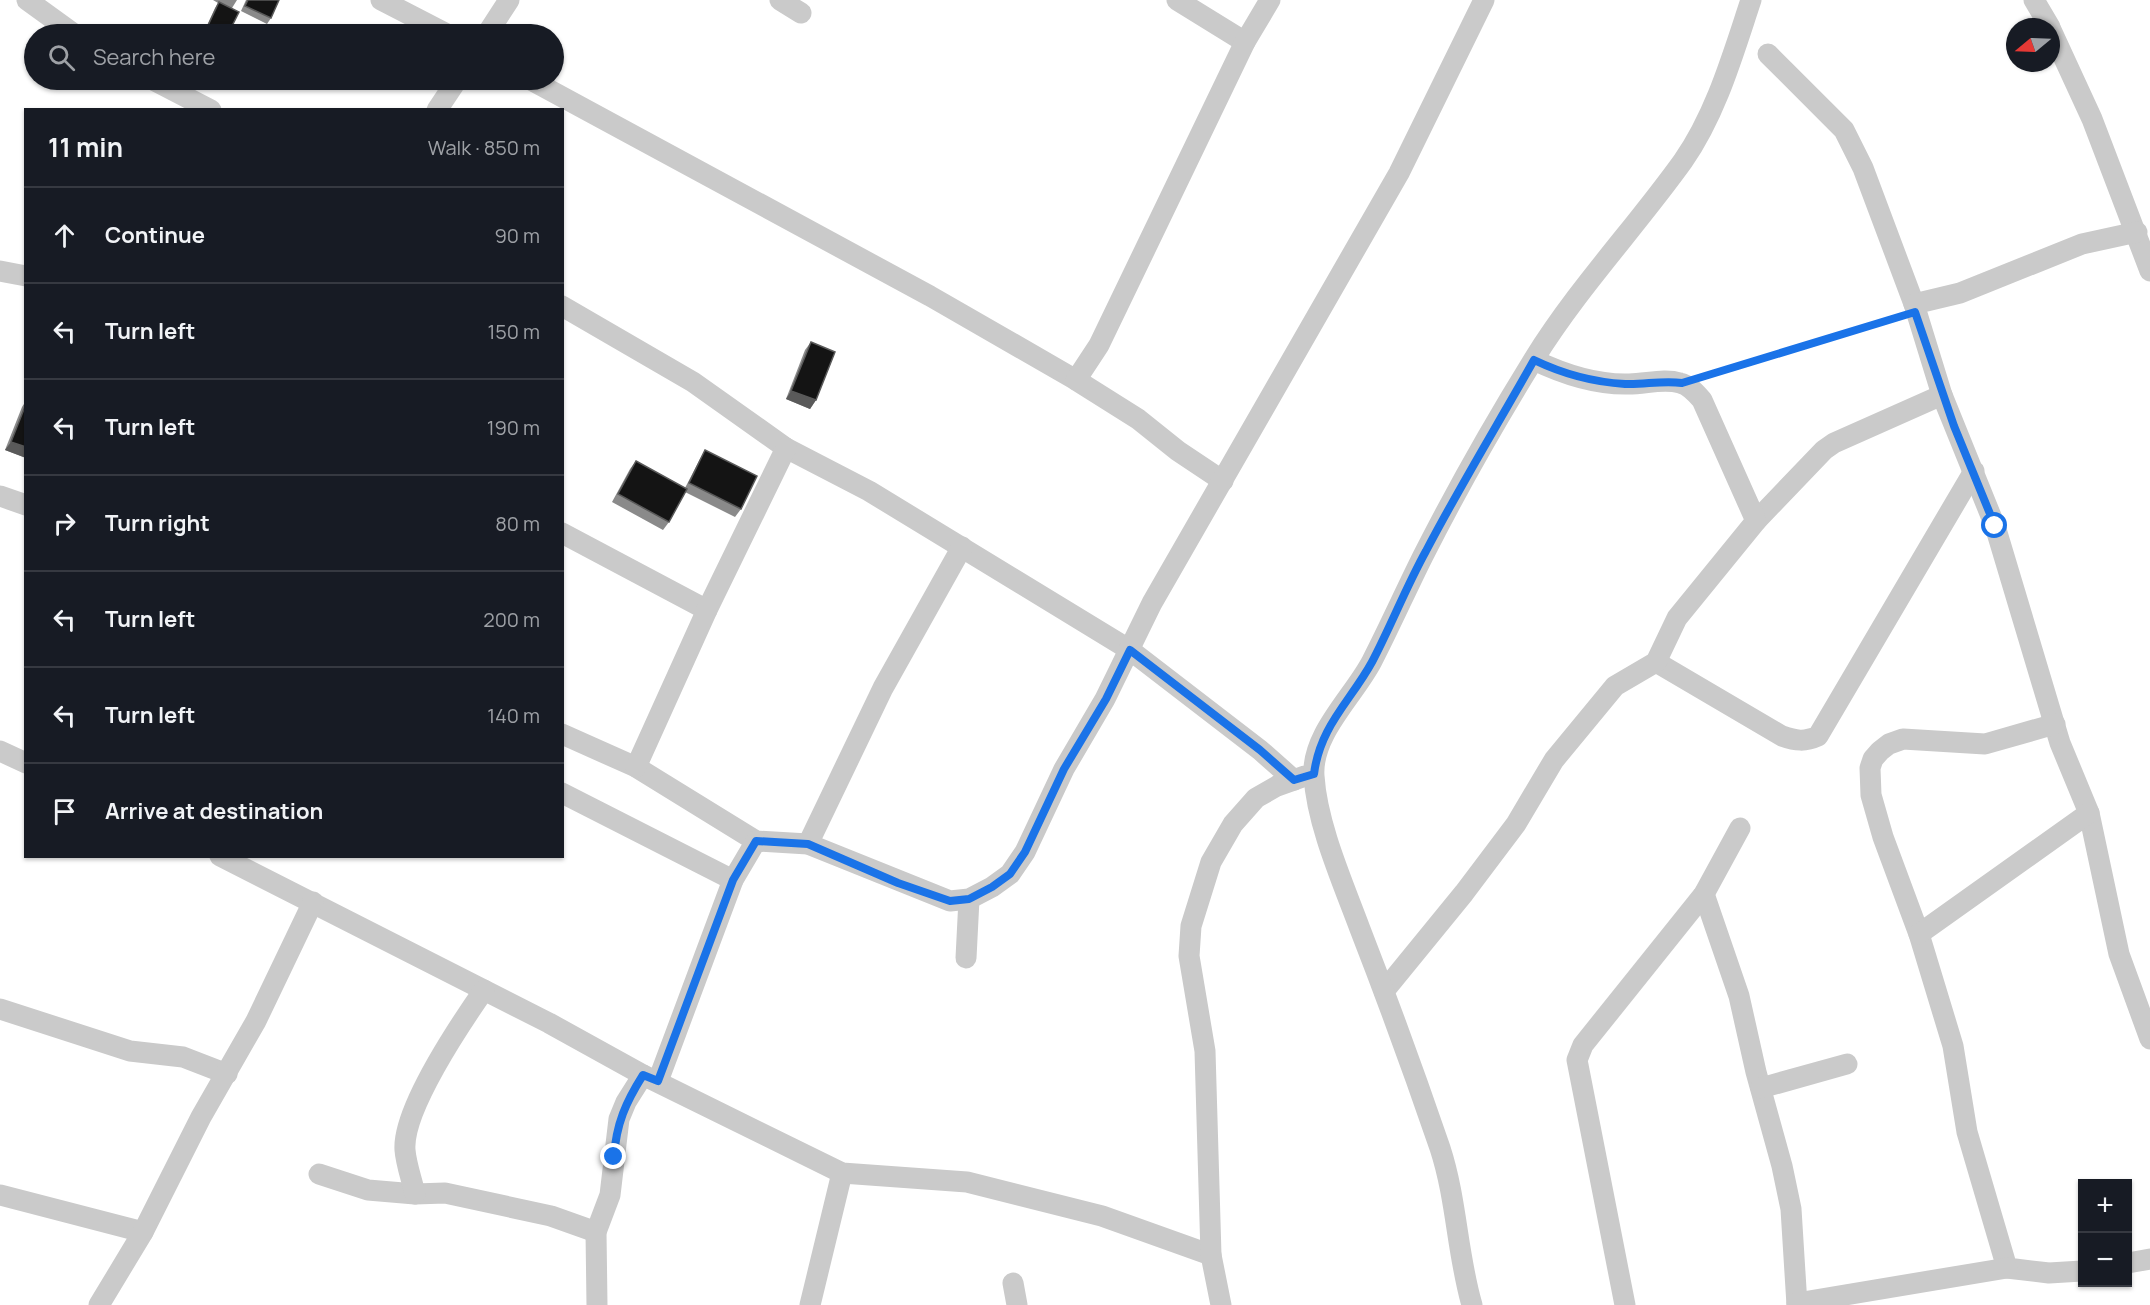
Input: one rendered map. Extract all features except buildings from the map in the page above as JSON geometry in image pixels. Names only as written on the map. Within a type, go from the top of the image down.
[{"type":"street","points":[[27,0],[60,24]]},
{"type":"street","points":[[381,0],[428,24]]},
{"type":"street","points":[[493,24],[508,0]]},
{"type":"street","points":[[780,0],[801,13]]},
{"type":"street","points":[[1177,0],[1245,42]]},
{"type":"street","points":[[1076,380],[1099,345],[1245,42],[1270,0]]},
{"type":"street","points":[[564,735],[636,767],[756,841],[808,844],[898,883],[950,901],[969,899],[1010,874],[1025,852],[1064,769],[1106,699],[1152,603],[1399,173],[1484,0]]},
{"type":"street","points":[[1221,1305],[1211,1255],[1205,1051],[1189,956],[1191,926],[1211,862],[1233,824],[1256,798],[1304,777],[1326,731],[1353,694],[1372,661],[1425,553],[1534,360],[1586,284],[1684,159],[1706,120],[1730,62],[1751,0]]},
{"type":"street","points":[[2034,0],[2044,18]]},
{"type":"street","points":[[2060,50],[2092,119],[2150,271]]},
{"type":"street","points":[[1768,54],[1829,113],[1849,139],[1915,308],[1942,395],[1995,526],[2055,724],[2089,813],[2120,954],[2150,1039]]},
{"type":"street","points":[[172,90],[207,108]]},
{"type":"street","points":[[438,108],[450,90]]},
{"type":"street","points":[[549,90],[930,296],[1076,380],[1138,419],[1178,451],[1223,481]]},
{"type":"street","points":[[1915,308],[1960,293],[2082,244],[2137,232]]},
{"type":"street","points":[[0,271],[24,276]]},
{"type":"street","points":[[564,307],[693,382],[786,448],[869,491],[1130,650],[1260,750],[1304,777],[1322,816],[1440,1150],[1454,1202],[1462,1265],[1472,1305]]},
{"type":"street","points":[[1534,360],[1566,376],[1626,384],[1664,381],[1682,383],[1702,400],[1756,520]]},
{"type":"street","points":[[1384,991],[1464,893],[1516,824],[1554,760],[1615,686],[1656,662],[1677,618],[1756,520],[1834,443],[1942,395]]},
{"type":"street","points":[[636,767],[707,610],[786,448]]},
{"type":"street","points":[[1656,662],[1782,736],[1796,741],[1809,740],[1818,736],[1974,471]]},
{"type":"street","points":[[0,496],[24,504]]},
{"type":"street","points":[[564,534],[707,610]]},
{"type":"street","points":[[808,844],[883,688],[962,547]]},
{"type":"street","points":[[2007,1268],[1967,1132],[1953,1046],[1919,934],[1883,837],[1871,795],[1870,768],[1873,759],[1889,744],[1903,739],[1985,744],[2055,724]]},
{"type":"street","points":[[0,751],[24,763]]},
{"type":"street","points":[[564,794],[733,880]]},
{"type":"street","points":[[1919,934],[2089,813]]},
{"type":"street","points":[[1625,1305],[1576,1060],[1583,1045],[1704,894],[1740,828]]},
{"type":"street","points":[[597,1305],[596,1232],[610,1194],[619,1119],[626,1102],[650,1078],[733,880],[756,841]]},
{"type":"street","points":[[224,858],[810,1160],[842,1173],[967,1182],[1102,1216],[1211,1255]]},
{"type":"street","points":[[1704,894],[1739,996],[1791,1209],[1797,1304],[2007,1268],[2049,1273],[2078,1271]]},
{"type":"street","points":[[966,958],[969,899]]},
{"type":"street","points":[[100,1305],[143,1232],[201,1117],[256,1021],[313,902]]},
{"type":"street","points":[[415,1194],[405,1151],[410,1124],[455,1031],[484,990]]},
{"type":"street","points":[[0,1009],[130,1051],[183,1058],[227,1074]]},
{"type":"street","points":[[1761,1088],[1847,1064]]},
{"type":"street","points":[[319,1173],[368,1190],[415,1194],[445,1192],[551,1216],[596,1232]]},
{"type":"street","points":[[810,1305],[842,1173]]},
{"type":"street","points":[[0,1195],[143,1232]]},
{"type":"street","points":[[2132,1262],[2150,1259]]},
{"type":"street","points":[[1013,1283],[1017,1305]]},
{"type":"path","points":[[1682,383],[1915,308]]},
{"type":"route","points":[[614,1157],[619,1119],[626,1102],[643,1075],[658,1081],[733,880],[756,841],[808,844],[898,883],[950,901],[969,899],[1010,874],[1025,852],[1064,769],[1106,699],[1130,650],[1260,750],[1294,780],[1314,774],[1319,744],[1372,661],[1425,553],[1534,360],[1566,376],[1626,384],[1664,381],[1682,383],[1915,312],[1942,395],[1995,526]]}]
